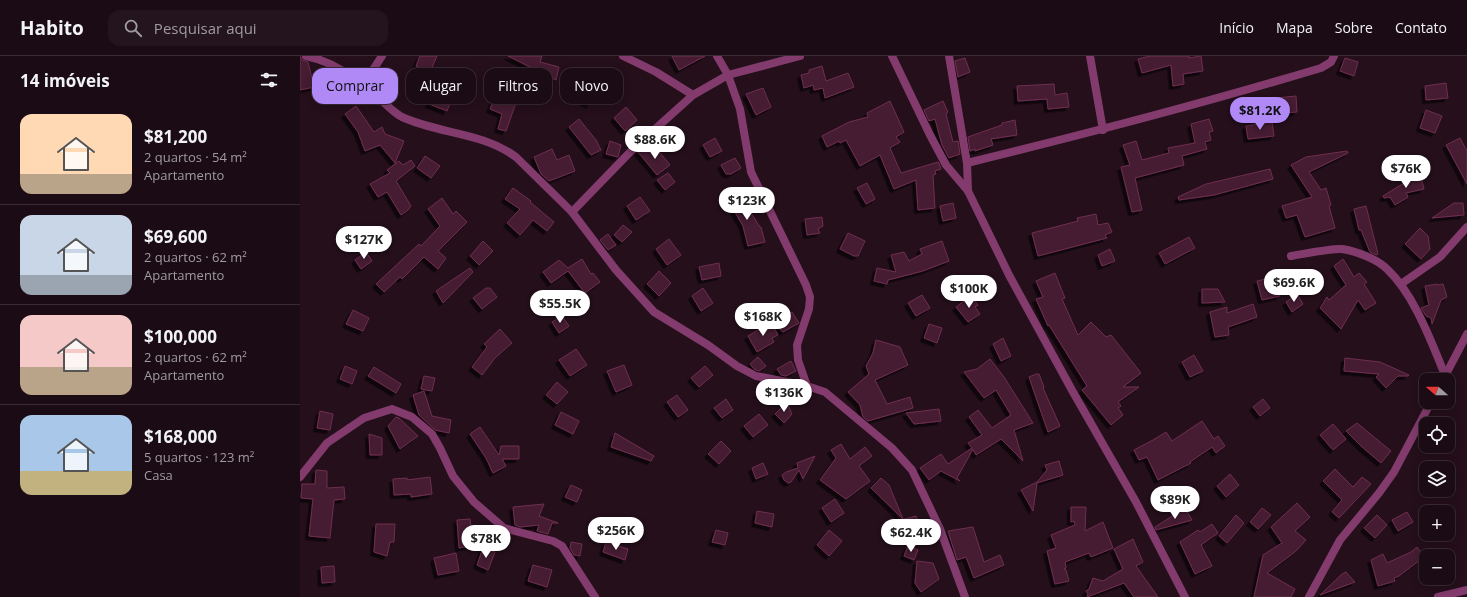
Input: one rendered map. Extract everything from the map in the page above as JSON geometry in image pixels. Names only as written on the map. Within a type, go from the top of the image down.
[{"type":"street","points":[[306,56],[319,59],[339,68]]},
{"type":"street","points":[[374,68],[382,56]]},
{"type":"street","points":[[623,56],[656,72],[693,95]]},
{"type":"street","points":[[717,56],[728,75],[740,109],[751,172],[806,285],[810,297],[809,309],[797,345],[798,360],[807,386]]},
{"type":"street","points":[[572,212],[634,148],[693,95],[728,75],[800,56]]},
{"type":"street","points":[[892,56],[933,141],[946,165],[968,191],[1009,274],[1073,392],[1136,502],[1185,597]]},
{"type":"street","points":[[949,56],[967,163],[968,191]]},
{"type":"street","points":[[1090,56],[1103,130]]},
{"type":"street","points":[[967,163],[1103,130],[1217,99],[1321,68],[1331,62],[1334,56]]},
{"type":"street","points":[[386,104],[400,116],[424,126],[470,136],[496,144],[516,156],[572,212],[616,270],[654,312],[708,345],[737,366],[756,376],[807,386],[825,392],[892,448],[912,470],[940,529],[964,597]]},
{"type":"street","points":[[1401,284],[1440,257],[1467,227]]},
{"type":"street","points":[[1291,256],[1341,249],[1363,255],[1386,267],[1401,284],[1425,328],[1442,373]]},
{"type":"street","points":[[1447,373],[1467,334]]},
{"type":"street","points":[[300,477],[327,442],[364,418],[392,409],[412,416],[432,434],[453,476],[474,502],[504,528],[553,541],[562,546],[595,597]]},
{"type":"street","points":[[1308,597],[1340,540],[1379,493],[1394,472],[1427,409]]},
{"type":"street","points":[[1438,597],[1467,590]]},
{"type":"building","points":[[300,56],[302,60],[308,62],[312,79],[312,87],[300,90]]},
{"type":"building","points":[[420,56],[437,56],[432,68],[421,68],[416,66]]},
{"type":"building","points":[[508,56],[542,56],[540,62],[559,67],[556,80],[552,78],[552,68],[532,68]]},
{"type":"building","points":[[672,56],[705,56],[679,70]]},
{"type":"building","points":[[1150,56],[1189,56],[1189,58],[1201,56],[1203,71],[1183,74],[1184,84],[1173,86],[1171,65],[1142,73],[1138,59]]},
{"type":"building","points":[[965,58],[970,72],[958,77],[955,61]]},
{"type":"building","points":[[1345,58],[1358,62],[1354,76],[1340,71]]},
{"type":"building","points":[[822,66],[826,81],[848,73],[854,87],[825,98],[823,88],[814,90],[813,85],[804,88],[801,75],[809,73],[809,70]]},
{"type":"building","points":[[1446,83],[1448,98],[1426,100],[1425,86]]},
{"type":"building","points":[[1054,84],[1055,95],[1067,93],[1069,107],[1048,109],[1047,99],[1018,101],[1017,86]]},
{"type":"building","points":[[763,88],[771,107],[756,115],[746,94]]},
{"type":"building","points":[[1296,96],[1297,112],[1270,114],[1267,99]]},
{"type":"building","points":[[890,101],[904,132],[896,137],[900,142],[890,148],[901,173],[938,162],[939,163],[941,169],[935,171],[936,174],[933,175],[935,208],[918,210],[916,180],[894,189],[880,155],[860,166],[846,140],[840,143],[839,141],[827,147],[822,136],[849,122],[868,117],[867,113]]},
{"type":"building","points":[[943,101],[948,112],[946,114],[953,142],[958,141],[960,154],[949,158],[942,145],[935,119],[929,121],[924,110]]},
{"type":"building","points":[[429,104],[450,104],[447,111]]},
{"type":"building","points":[[492,104],[516,104],[506,131],[498,129],[502,114],[490,109]]},
{"type":"building","points":[[356,106],[374,132],[382,127],[385,134],[404,141],[395,163],[380,145],[365,151],[358,132],[345,114]]},
{"type":"building","points":[[626,107],[637,120],[625,131],[614,118]]},
{"type":"building","points":[[1426,110],[1442,116],[1435,133],[1420,128]]},
{"type":"building","points":[[579,119],[596,140],[601,150],[591,155],[569,127]]},
{"type":"building","points":[[1209,119],[1213,131],[1209,132],[1211,140],[1205,142],[1207,149],[1182,156],[1184,165],[1135,178],[1142,210],[1132,212],[1121,167],[1130,165],[1123,145],[1136,141],[1142,160],[1169,153],[1168,148],[1195,143],[1191,124]]},
{"type":"building","points":[[1015,120],[1017,135],[991,139],[993,145],[975,151],[975,149],[970,151],[968,137],[1002,125],[1002,123]]},
{"type":"building","points":[[1272,122],[1274,136],[1248,139],[1246,126]]},
{"type":"building","points":[[715,138],[722,151],[710,157],[703,145]]},
{"type":"building","points":[[1460,138],[1467,151],[1467,184],[1446,145]]},
{"type":"building","points":[[610,141],[621,145],[618,157],[606,154]]},
{"type":"building","points":[[654,145],[670,165],[657,175],[638,152],[640,150],[645,152]]},
{"type":"building","points":[[552,149],[557,160],[569,155],[575,171],[549,181],[541,174],[534,157]]},
{"type":"building","points":[[1347,151],[1348,153],[1309,172],[1321,190],[1326,188],[1335,228],[1305,237],[1297,215],[1286,218],[1282,206],[1312,197],[1291,165],[1306,157]]},
{"type":"building","points":[[425,156],[440,166],[431,178],[417,168]]},
{"type":"building","points":[[735,158],[741,168],[731,174],[726,174],[721,165]]},
{"type":"building","points":[[411,160],[415,166],[396,181],[411,206],[401,215],[387,192],[378,197],[370,184],[390,173],[387,170],[399,161],[403,165]]},
{"type":"building","points":[[1270,169],[1273,179],[1214,195],[1179,200],[1178,197],[1206,184]]},
{"type":"building","points":[[668,173],[675,182],[665,190],[657,180]]},
{"type":"building","points":[[1420,173],[1424,189],[1406,193],[1408,197],[1395,205],[1390,197],[1384,198],[1383,196]]},
{"type":"building","points":[[867,183],[875,199],[866,204],[857,188]]},
{"type":"building","points":[[513,188],[531,201],[530,202],[554,222],[547,231],[533,220],[520,235],[507,223],[520,209],[505,199]]},
{"type":"building","points":[[739,194],[761,227],[765,242],[748,246],[743,226],[728,200]]},
{"type":"building","points":[[640,197],[650,211],[636,220],[627,206]]},
{"type":"building","points":[[442,198],[453,214],[456,211],[467,222],[438,251],[446,258],[438,269],[424,257],[402,279],[400,277],[384,292],[376,284],[419,244],[421,246],[440,226],[428,209]]},
{"type":"building","points":[[953,203],[956,218],[943,221],[940,206]]},
{"type":"building","points":[[1454,203],[1463,203],[1464,215],[1432,218]]},
{"type":"building","points":[[1366,206],[1378,254],[1376,255],[1370,252],[1361,230],[1359,230],[1354,209]]},
{"type":"building","points":[[1096,214],[1098,225],[1108,223],[1112,232],[1105,235],[1107,238],[1038,256],[1032,233],[1078,221],[1077,218]]},
{"type":"building","points":[[822,217],[823,226],[818,229],[820,233],[807,235],[805,219]]},
{"type":"building","points":[[623,225],[632,232],[622,242],[614,235]]},
{"type":"building","points":[[1420,228],[1428,236],[1430,249],[1421,259],[1405,244]]},
{"type":"building","points":[[848,233],[865,241],[858,256],[854,256],[840,249]]},
{"type":"building","points":[[608,234],[616,245],[608,250],[600,240]]},
{"type":"building","points":[[1189,237],[1195,248],[1165,264],[1159,253]]},
{"type":"building","points":[[669,239],[681,255],[667,265],[656,249]]},
{"type":"building","points":[[483,241],[493,251],[479,265],[470,256]]},
{"type":"building","points":[[942,241],[949,261],[923,271],[888,280],[887,284],[874,281],[877,268],[896,272],[891,255],[904,252],[909,261],[922,254],[920,249]]},
{"type":"building","points":[[1110,249],[1115,261],[1102,266],[1098,255]]},
{"type":"building","points":[[366,252],[372,261],[361,269],[355,260]]},
{"type":"building","points":[[582,259],[591,274],[593,273],[600,282],[585,293],[568,271],[551,283],[543,272],[559,260],[568,268]]},
{"type":"building","points":[[1343,259],[1354,277],[1359,273],[1367,282],[1364,284],[1376,303],[1365,310],[1358,300],[1341,329],[1320,308],[1327,297],[1329,300],[1346,285],[1334,266]]},
{"type":"building","points":[[719,263],[721,276],[702,280],[699,267]]},
{"type":"building","points":[[470,268],[473,272],[443,303],[436,291]]},
{"type":"building","points":[[659,271],[671,283],[659,296],[647,284]]},
{"type":"building","points":[[1055,273],[1065,298],[1062,299],[1078,335],[1091,322],[1106,337],[1111,335],[1141,373],[1123,387],[1139,387],[1118,402],[1121,406],[1118,408],[1123,415],[1111,425],[1082,390],[1087,386],[1049,325],[1048,326],[1036,299],[1043,297],[1036,281]]},
{"type":"building","points":[[1275,277],[1280,296],[1262,300],[1257,281]]},
{"type":"building","points":[[1443,284],[1447,297],[1441,300],[1432,324],[1431,318],[1426,316],[1421,308],[1429,305],[1425,286]]},
{"type":"building","points":[[486,288],[490,288],[497,297],[482,309],[473,298]]},
{"type":"building","points":[[703,288],[713,303],[701,311],[692,296]]},
{"type":"building","points":[[1202,289],[1218,289],[1225,302],[1202,303]]},
{"type":"building","points":[[1297,294],[1303,304],[1292,312],[1286,302]]},
{"type":"building","points":[[922,295],[930,308],[916,316],[908,303]]},
{"type":"building","points":[[971,296],[978,305],[975,307],[980,314],[968,322],[956,307]]},
{"type":"building","points":[[1253,304],[1257,317],[1228,327],[1229,335],[1215,337],[1210,312],[1227,307],[1227,313]]},
{"type":"building","points":[[353,310],[369,318],[363,331],[346,324]]},
{"type":"building","points":[[792,312],[799,323],[783,332],[773,323]]},
{"type":"building","points":[[562,316],[569,326],[559,333],[552,322]]},
{"type":"building","points":[[772,324],[778,335],[772,338],[774,342],[757,352],[748,336],[765,326],[766,327]]},
{"type":"building","points":[[929,324],[942,328],[937,343],[924,338]]},
{"type":"building","points":[[500,329],[512,343],[495,358],[482,375],[472,367],[487,347],[484,344]]},
{"type":"building","points":[[1003,338],[1011,356],[1001,361],[993,344]]},
{"type":"building","points":[[876,340],[900,347],[908,365],[875,380],[887,404],[910,397],[913,408],[868,421],[863,417],[860,405],[848,392],[869,374],[866,366],[873,353]]},
{"type":"building","points":[[576,349],[587,365],[570,376],[559,360]]},
{"type":"building","points":[[1194,355],[1203,371],[1190,377],[1182,362]]},
{"type":"building","points":[[758,357],[766,366],[759,371],[754,369],[750,364]]},
{"type":"building","points":[[1345,358],[1380,362],[1409,375],[1398,376],[1386,388],[1376,377],[1379,374],[1344,371]]},
{"type":"building","points":[[990,359],[1004,377],[1033,423],[1014,430],[1023,461],[1001,439],[976,455],[973,449],[957,478],[960,481],[941,471],[929,480],[920,468],[941,454],[948,464],[972,448],[968,443],[982,435],[969,417],[978,410],[992,428],[1011,415],[996,390],[984,398],[964,372],[977,369]]},
{"type":"building","points":[[791,361],[796,371],[786,376],[781,375],[777,369]]},
{"type":"building","points":[[624,365],[632,385],[616,392],[607,371]]},
{"type":"building","points":[[345,366],[357,371],[352,384],[340,379]]},
{"type":"building","points":[[705,366],[713,375],[699,387],[691,378]]},
{"type":"building","points":[[374,367],[401,384],[396,393],[368,376]]},
{"type":"building","points":[[1039,374],[1044,387],[1043,388],[1060,426],[1048,432],[1029,377]]},
{"type":"building","points":[[424,376],[435,378],[432,391],[421,389]]},
{"type":"building","points":[[557,382],[568,392],[557,404],[546,395]]},
{"type":"building","points":[[424,391],[432,416],[451,420],[449,433],[435,430],[419,415],[413,395]]},
{"type":"building","points":[[677,395],[688,410],[678,417],[667,402]]},
{"type":"building","points":[[726,399],[733,410],[722,418],[714,408]]},
{"type":"building","points":[[1263,399],[1270,408],[1260,416],[1253,407]]},
{"type":"building","points":[[787,402],[792,414],[784,423],[775,414]]},
{"type":"building","points":[[939,409],[941,421],[914,424],[906,413]]},
{"type":"building","points":[[320,411],[333,414],[330,430],[317,428]]},
{"type":"building","points":[[561,412],[579,421],[573,434],[555,425]]},
{"type":"building","points":[[759,414],[768,425],[753,437],[744,426]]},
{"type":"building","points":[[396,417],[399,418],[418,436],[400,449],[388,426]]},
{"type":"building","points":[[1202,421],[1214,439],[1218,436],[1225,446],[1216,453],[1212,447],[1190,462],[1191,463],[1158,480],[1147,457],[1139,460],[1134,450],[1166,432],[1172,441]]},
{"type":"building","points":[[1357,423],[1391,451],[1381,463],[1346,431]]},
{"type":"building","points":[[1333,424],[1346,439],[1333,450],[1320,435]]},
{"type":"building","points":[[480,427],[499,455],[501,446],[519,446],[519,459],[502,459],[506,466],[493,473],[486,458],[470,434]]},
{"type":"building","points":[[615,433],[654,456],[651,461],[611,447]]},
{"type":"building","points":[[369,434],[382,438],[382,455],[370,455]]},
{"type":"building","points":[[721,441],[731,451],[719,464],[708,454]]},
{"type":"building","points":[[841,444],[850,459],[865,447],[872,456],[859,466],[870,481],[846,499],[820,480],[836,458],[831,450]]},
{"type":"building","points":[[815,456],[803,479],[799,470],[791,482],[788,483],[784,480],[782,475],[798,468],[797,463]]},
{"type":"building","points":[[1059,461],[1063,475],[1037,483],[1033,511],[1021,490],[1037,482],[1047,470],[1045,465]]},
{"type":"building","points":[[763,463],[768,474],[756,479],[752,468]]},
{"type":"building","points":[[1335,469],[1353,487],[1362,477],[1371,484],[1339,518],[1332,512],[1342,500],[1323,481]]},
{"type":"building","points":[[316,470],[327,471],[327,488],[344,487],[345,499],[334,500],[330,538],[309,536],[313,499],[301,498],[302,484],[315,484]]},
{"type":"building","points":[[1230,474],[1239,485],[1226,497],[1217,486]]},
{"type":"building","points":[[430,477],[432,494],[411,497],[411,494],[394,495],[393,479],[407,478],[407,480]]},
{"type":"building","points":[[881,478],[889,485],[903,519],[871,488]]},
{"type":"building","points":[[571,485],[582,490],[577,502],[565,497]]},
{"type":"building","points":[[835,499],[844,513],[831,522],[822,508]]},
{"type":"building","points":[[1297,503],[1310,517],[1295,531],[1306,540],[1296,551],[1267,573],[1295,589],[1291,597],[1254,597],[1263,555],[1282,543],[1271,527]]},
{"type":"building","points":[[544,504],[539,516],[558,523],[552,523],[548,534],[537,531],[539,525],[520,527],[515,525],[513,507]]},
{"type":"building","points":[[1071,507],[1086,507],[1085,531],[1103,522],[1113,548],[1091,557],[1089,553],[1065,562],[1066,568],[1064,569],[1066,570],[1069,581],[1055,584],[1047,551],[1056,548],[1051,535],[1075,525],[1074,521],[1071,522]]},
{"type":"building","points":[[1185,508],[1192,520],[1156,530],[1155,527]]},
{"type":"building","points":[[1262,508],[1271,515],[1258,529],[1250,522]]},
{"type":"building","points":[[757,511],[774,514],[772,527],[755,523]]},
{"type":"building","points":[[1407,512],[1413,522],[1398,531],[1392,520]]},
{"type":"building","points":[[1236,515],[1244,523],[1227,543],[1219,536]]},
{"type":"building","points":[[1377,515],[1387,525],[1375,538],[1364,528]]},
{"type":"building","points":[[916,516],[920,527],[904,532],[901,520]]},
{"type":"building","points":[[470,519],[472,534],[488,542],[459,548],[457,520]]},
{"type":"building","points":[[376,524],[395,524],[394,542],[390,542],[387,556],[374,552]]},
{"type":"building","points":[[1212,524],[1218,533],[1201,545],[1212,566],[1195,574],[1180,542],[1198,530],[1200,532]]},
{"type":"building","points":[[973,527],[984,562],[1000,555],[1004,565],[974,578],[966,557],[957,560],[948,531]]},
{"type":"building","points":[[716,530],[728,533],[725,545],[712,542]]},
{"type":"building","points":[[829,530],[842,541],[829,556],[817,545]]},
{"type":"building","points":[[1133,539],[1143,562],[1136,566],[1158,597],[1134,597],[1124,583],[1087,597],[1088,594],[1086,591],[1089,589],[1093,578],[1103,581],[1123,569],[1114,549]]},
{"type":"building","points":[[571,542],[582,544],[580,556],[574,555],[570,548]]},
{"type":"building","points":[[606,542],[628,549],[625,560],[603,552]]},
{"type":"building","points":[[908,546],[918,550],[914,560],[904,556]]},
{"type":"building","points":[[1417,547],[1419,550],[1419,561],[1394,578],[1395,581],[1378,586],[1371,560],[1383,554],[1387,563],[1411,552]]},
{"type":"building","points":[[483,548],[495,552],[488,570],[477,565]]},
{"type":"building","points":[[456,553],[459,571],[438,575],[434,558]]},
{"type":"building","points":[[917,561],[933,563],[939,579],[921,592],[915,583]]},
{"type":"building","points":[[533,565],[552,570],[547,587],[528,581]]},
{"type":"building","points":[[334,566],[335,582],[322,583],[321,567]]},
{"type":"building","points":[[1346,572],[1355,582],[1320,595],[1342,574]]}]
